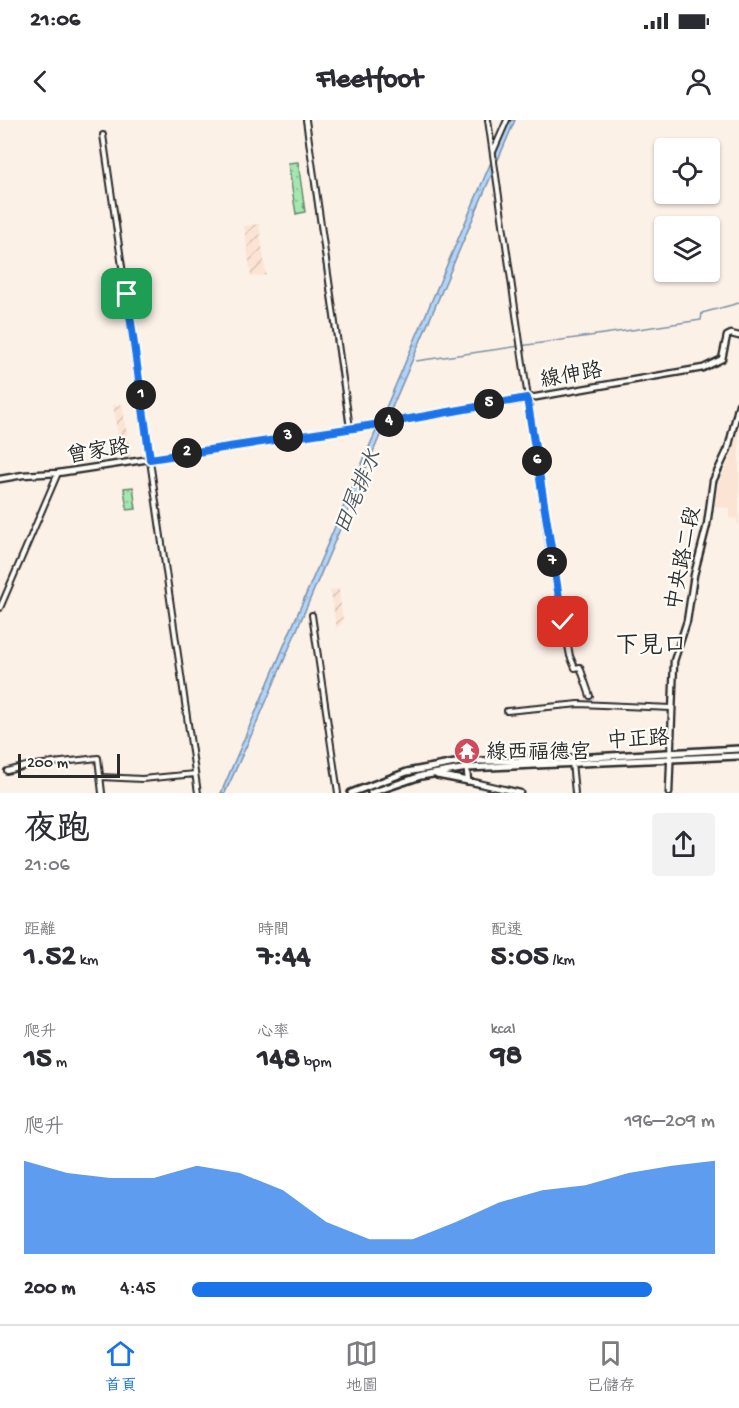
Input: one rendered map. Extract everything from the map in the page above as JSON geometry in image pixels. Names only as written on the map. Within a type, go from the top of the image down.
[{"type":"main road","name":"中正路","points":[[671,756],[739,749]]},
{"type":"main road","name":"中正路","points":[[466,764],[671,756],[739,756]]},
{"type":"main road","points":[[371,793],[466,764]]},
{"type":"main road","points":[[351,793],[407,772],[466,764]]},
{"type":"main road","points":[[433,774],[468,781]]},
{"type":"street","points":[[306,120],[350,428]]},
{"type":"street","points":[[488,120],[527,398],[563,622],[575,668],[580,667],[590,696]]},
{"type":"street","points":[[493,153],[507,120]]},
{"type":"street","points":[[103,135],[198,793]]},
{"type":"street","name":"線伸路","points":[[380,423],[703,368],[722,358],[727,336],[731,334],[739,336]]},
{"type":"street","name":"中央路二段","points":[[669,793],[674,661],[687,621],[713,481],[728,449],[739,404]]},
{"type":"street","name":"曾家路","points":[[0,479],[59,473],[380,423]]},
{"type":"street","points":[[0,608],[59,473]]},
{"type":"street","points":[[312,615],[338,793]]},
{"type":"street","points":[[507,711],[579,704],[671,708]]},
{"type":"street","points":[[7,771],[26,766],[98,758],[102,793]]},
{"type":"street","points":[[572,760],[574,793]]},
{"type":"street","points":[[466,764],[468,781],[520,793]]},
{"type":"street","points":[[101,777],[142,779],[195,774]]},
{"type":"shaded area","points":[[259,224],[266,275],[251,277],[244,226]]},
{"type":"shaded area","points":[[122,404],[131,460],[122,461],[113,405]]},
{"type":"shaded area","points":[[739,427],[739,524],[737,524],[737,519],[729,518],[729,508],[715,507],[718,485],[732,454]]},
{"type":"shaded area","points":[[339,589],[343,621],[337,629],[330,590]]},
{"type":"green space","points":[[298,162],[305,212],[296,214],[288,163]]},
{"type":"green space","points":[[133,487],[136,509],[127,510],[124,488]]},
{"type":"water","points":[[509,120],[515,120],[260,716],[225,793],[221,793]]},
{"type":"waterway","points":[[303,120],[346,425]]},
{"type":"waterway","points":[[416,361],[701,320],[702,313],[739,303]]},
{"type":"waterway","points":[[530,395],[689,367]]},
{"type":"waterway","points":[[388,418],[526,396]]},
{"type":"waterway","name":"田尾排水","points":[[352,501],[362,477]]},
{"type":"place","name":"線西福德宮","points":[[467,751]]},
{"type":"district","name":"下見口","points":[[651,644]]},
{"type":"route","points":[[127,294],[150,459],[387,423],[527,398],[563,622]]}]
